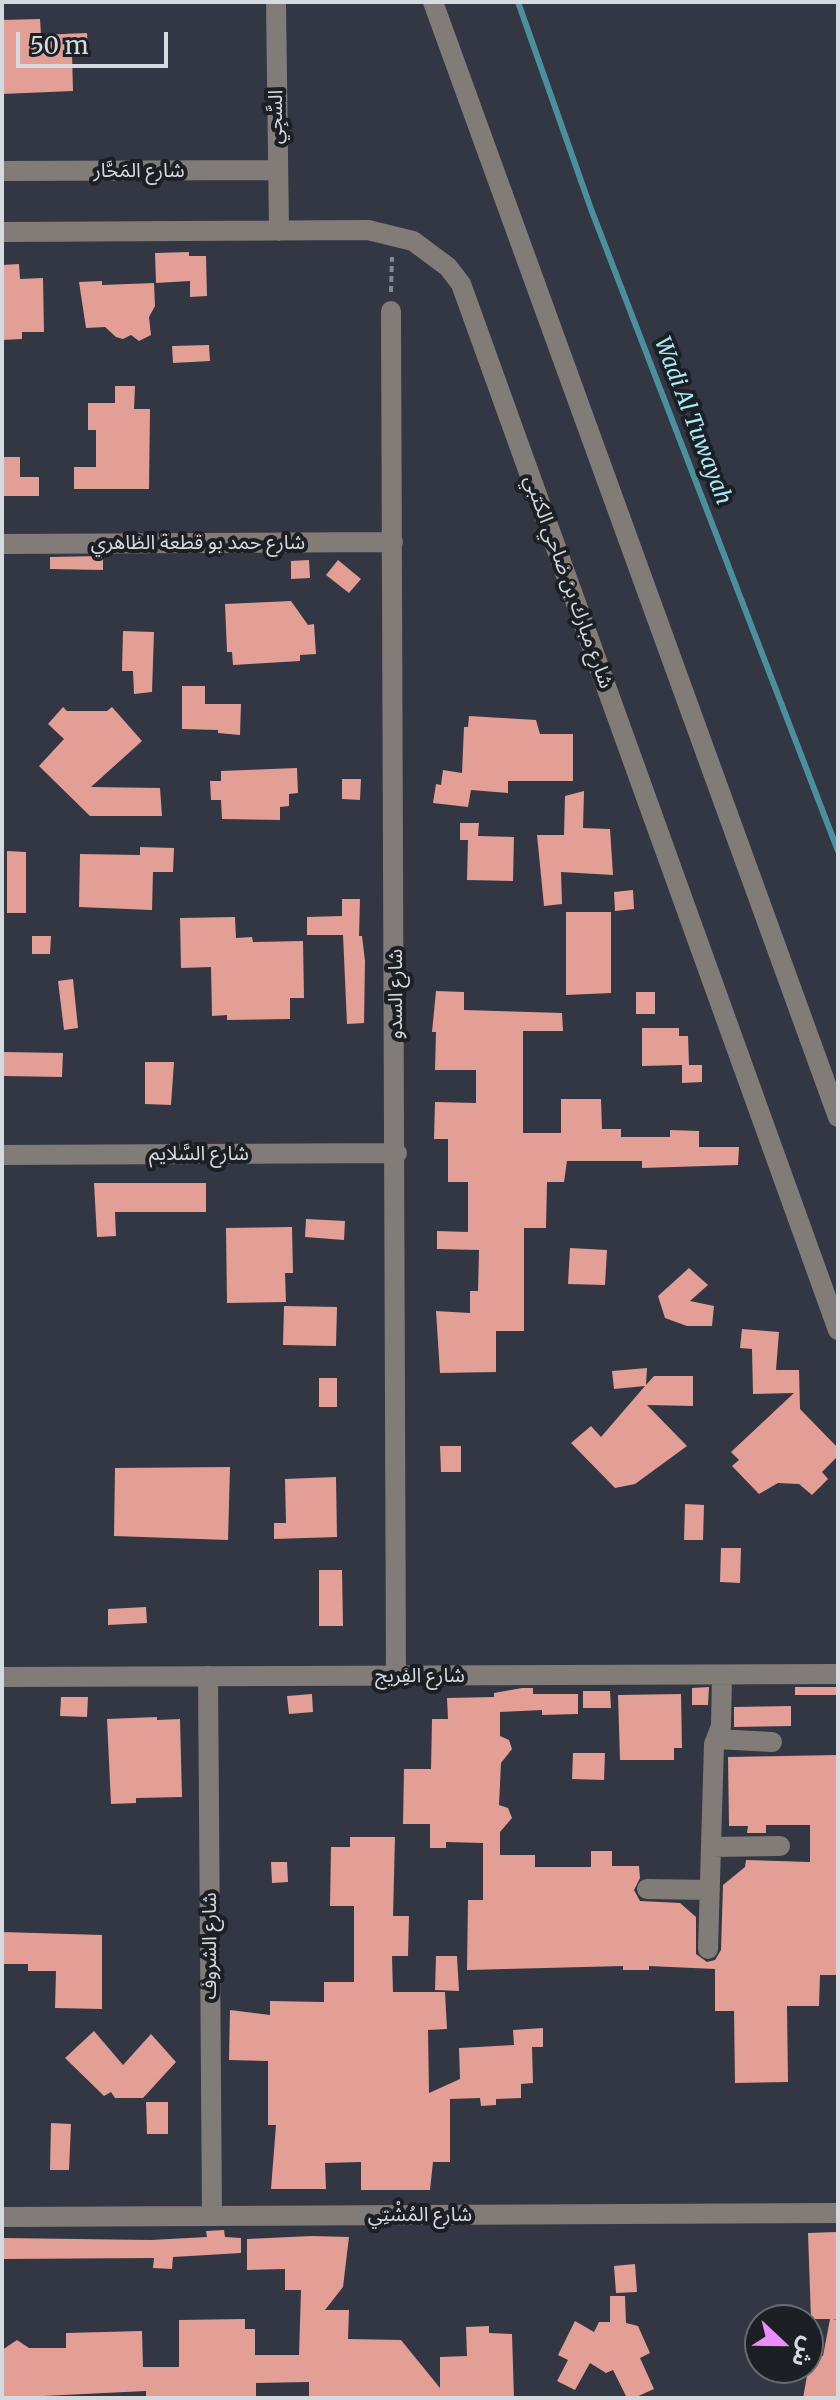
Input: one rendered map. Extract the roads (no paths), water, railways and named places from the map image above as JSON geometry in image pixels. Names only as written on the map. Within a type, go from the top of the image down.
[{"type":"street","name":"السَّجِي","points":[[276,2],[279,231]]},
{"type":"street","points":[[433,2],[838,1117]]},
{"type":"street","name":"شارع المَحَّار","points":[[2,171],[276,170]]},
{"type":"street","name":"شارع مبارك بن ضاحي الكتبي","points":[[2,232],[344,229],[393,233],[432,252],[461,284],[838,1330]]},
{"type":"street","name":"شارع السدو","points":[[391,311],[397,1153],[396,1677]]},
{"type":"street","name":"شارع حمد بو قطعة الظاهري","points":[[2,544],[393,542]]},
{"type":"street","name":"شارع السَّلايم","points":[[2,1155],[397,1153]]},
{"type":"street","name":"شارع الفِريج","points":[[2,1677],[838,1674]]},
{"type":"street","points":[[708,1949],[716,1739],[721,1726],[722,1675]]},
{"type":"street","name":"شارع الشروف","points":[[208,1676],[212,2216]]},
{"type":"street","points":[[716,1739],[772,1742]]},
{"type":"street","points":[[711,1847],[780,1846]]},
{"type":"street","points":[[647,1889],[710,1890]]},
{"type":"street","name":"شارع المُشْتِي","points":[[2,2217],[838,2213]]},
{"type":"waterway","name":"Wadi Al Tuwayah","points":[[518,2],[591,209],[838,851]]}]
